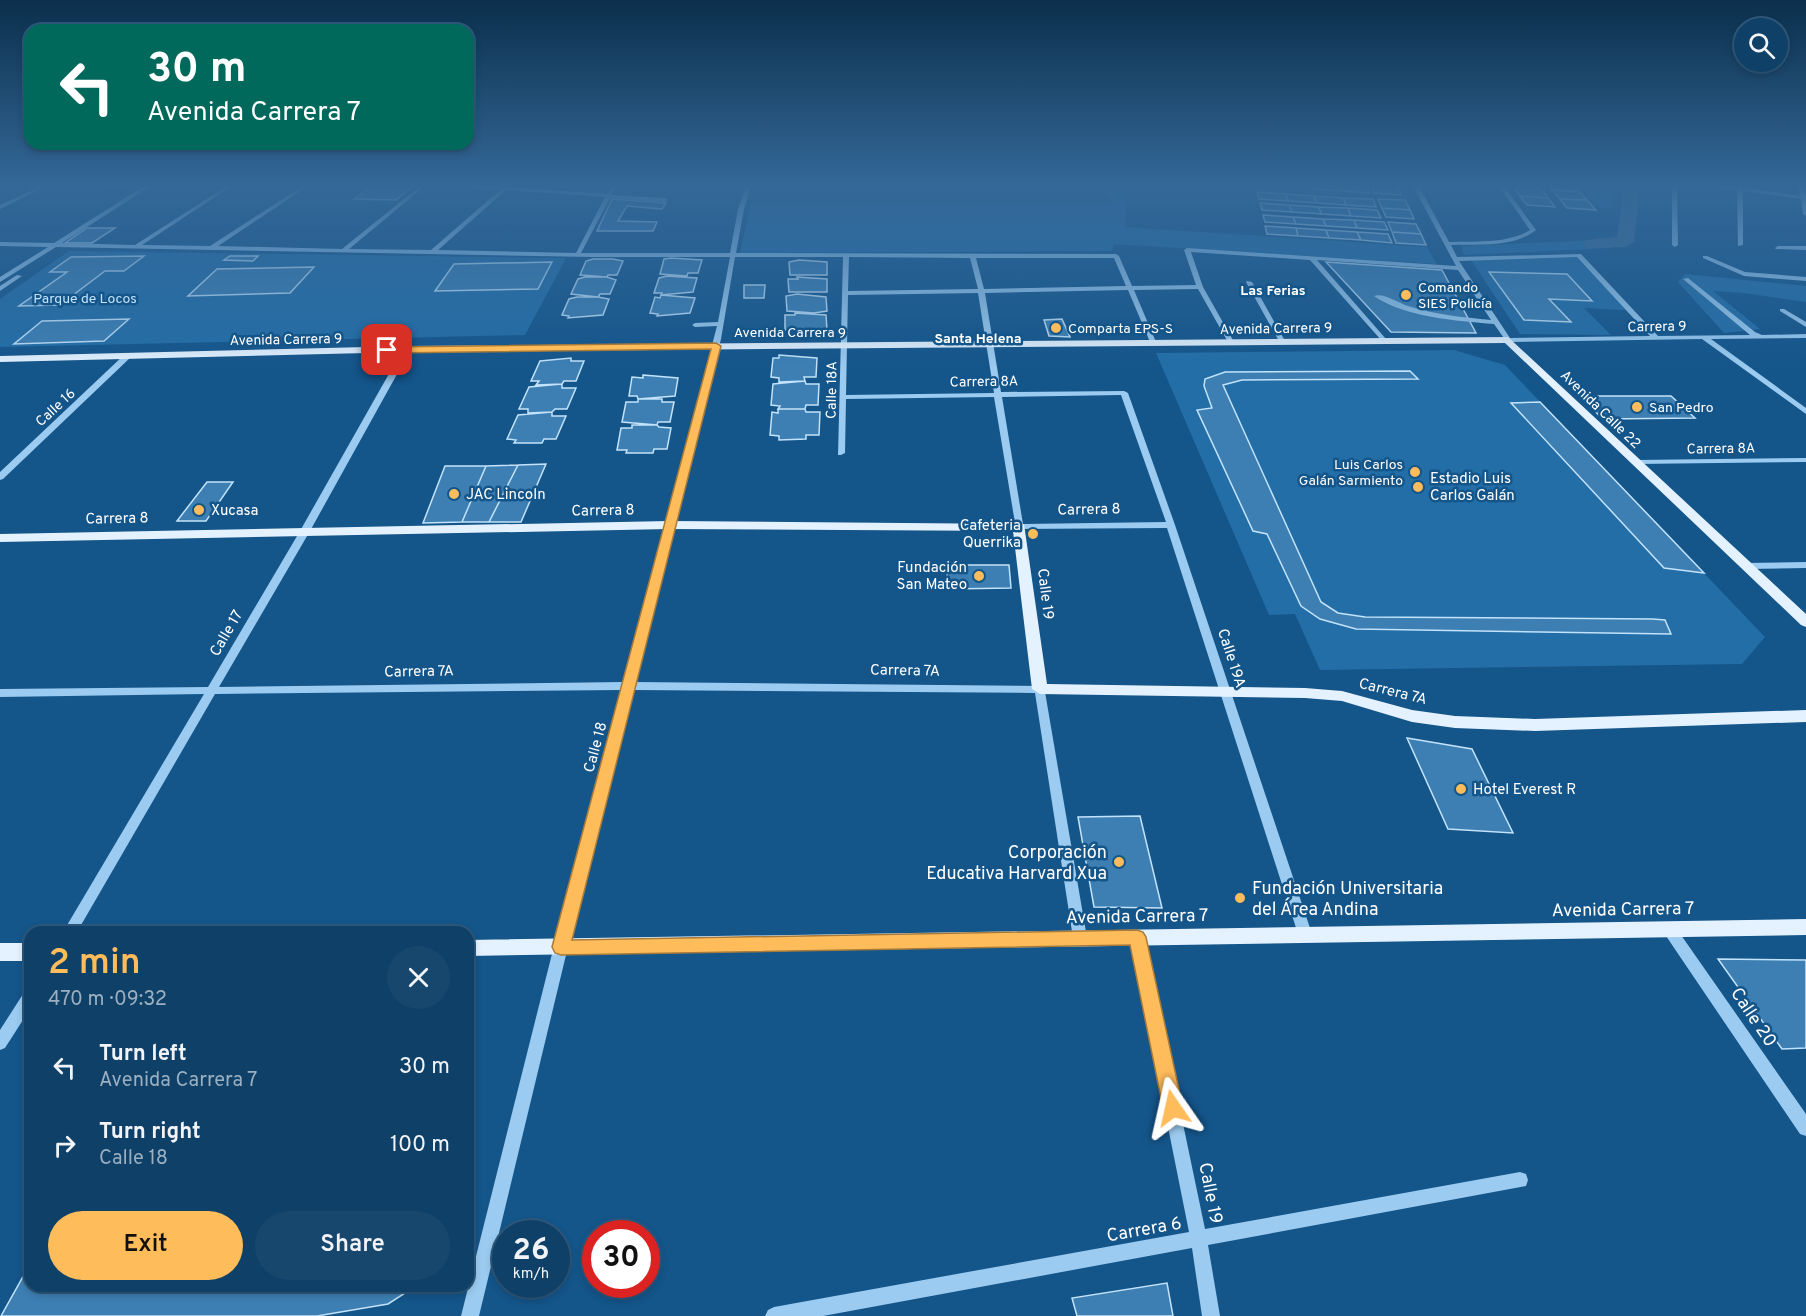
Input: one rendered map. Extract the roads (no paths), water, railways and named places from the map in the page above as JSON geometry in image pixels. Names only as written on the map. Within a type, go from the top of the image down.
[{"type":"main road","name":"Avenida Carrera 9","points":[[0,359],[407,349],[988,342],[1508,340]]},
{"type":"main road","name":"Avenida Calle 22","points":[[1508,340],[1806,622]]},
{"type":"main road","name":"Carrera 8","points":[[0,538],[669,525],[1019,527]]},
{"type":"main road","name":"Calle 19","points":[[1019,527],[1040,689]]},
{"type":"main road","name":"Carrera 7A","points":[[1040,689],[1305,693],[1342,696],[1412,716],[1455,723],[1535,725],[1806,716]]},
{"type":"main road","name":"Avenida Carrera 7","points":[[474,948],[1806,927]]},
{"type":"main road","points":[[0,952],[24,952]]},
{"type":"street","points":[[0,280],[49,247]]},
{"type":"street","points":[[166,247],[578,254],[1116,255],[1153,342]]},
{"type":"street","points":[[344,250],[347,247]]},
{"type":"street","points":[[433,252],[438,247]]},
{"type":"street","points":[[578,254],[581,247]]},
{"type":"street","name":"Calle 18","points":[[470,1316],[561,947],[716,346],[733,247]]},
{"type":"street","name":"Avenida Calle 22","points":[[1448,247],[1494,322],[1508,340]]},
{"type":"street","points":[[1778,248],[1806,248]]},
{"type":"street","points":[[1231,342],[1200,287],[1187,250],[1460,268]]},
{"type":"street","name":"Calle 18A","points":[[841,453],[846,255]]},
{"type":"street","name":"Calle 19","points":[[972,255],[981,290],[1019,527]]},
{"type":"street","points":[[1454,259],[1579,255],[1656,338]]},
{"type":"street","points":[[1311,257],[1384,340]]},
{"type":"street","points":[[1705,257],[1744,274],[1806,279]]},
{"type":"street","points":[[0,289],[28,270],[33,265],[31,260]]},
{"type":"street","points":[[1686,279],[1753,334],[1768,336]]},
{"type":"street","points":[[1249,282],[1282,341]]},
{"type":"street","points":[[844,293],[1200,287]]},
{"type":"street","points":[[1377,296],[1400,307],[1424,313],[1494,322]]},
{"type":"street","points":[[1782,310],[1806,326]]},
{"type":"street","points":[[694,325],[720,324]]},
{"type":"street","name":"Carrera 9","points":[[1508,340],[1806,336]]},
{"type":"street","points":[[1702,337],[1806,412]]},
{"type":"street","name":"Calle 17","points":[[74,926],[305,531],[407,349]]},
{"type":"street","name":"Calle 16","points":[[0,477],[128,356]]},
{"type":"street","name":"Carrera 8A","points":[[844,397],[1124,393]]},
{"type":"street","name":"Calle 19A","points":[[1124,393],[1171,525],[1305,934]]},
{"type":"street","name":"Carrera 8A","points":[[1636,462],[1806,460]]},
{"type":"street","name":"Carrera 8","points":[[1019,527],[1171,525]]},
{"type":"street","points":[[1745,566],[1806,565]]},
{"type":"street","name":"Carrera 7A","points":[[0,693],[630,686],[1040,689]]},
{"type":"street","name":"Calle 19","points":[[1040,689],[1080,938]]},
{"type":"street","name":"Calle 20","points":[[1670,929],[1806,1128]]},
{"type":"street","name":"Calle 19","points":[[1137,937],[1199,1240],[1211,1316]]},
{"type":"street","points":[[0,1043],[24,1005]]},
{"type":"street","name":"Carrera 6","points":[[774,1316],[1520,1180]]},
{"type":"place","name":"Comando SIES Policía","points":[[1406,295]]},
{"type":"place","name":"Comparta EPS-S","points":[[1056,328]]},
{"type":"place","name":"San Pedro","points":[[1637,407]]},
{"type":"place","name":"Luis Carlos Galán Sarmiento","points":[[1415,472]]},
{"type":"place","name":"Estadio Luis Carlos Galán","points":[[1418,487]]},
{"type":"place","name":"JAC Lincoln","points":[[454,494]]},
{"type":"place","name":"Xucasa","points":[[199,510]]},
{"type":"place","name":"Cafeteria Querrika","points":[[1033,534]]},
{"type":"place","name":"Fundación San Mateo","points":[[979,576]]},
{"type":"place","name":"Hotel Everest R","points":[[1461,789]]},
{"type":"place","name":"Corporación Educativa Harvard Xua","points":[[1119,862]]},
{"type":"place","name":"Fundación Universitaria del Área Andina","points":[[1240,898]]},
{"type":"district","name":"Las Ferias","points":[[1273,290]]},
{"type":"district","name":"Santa Helena","points":[[978,338]]},
{"type":"park label","name":"Parque de Locos","points":[[85,298]]}]
